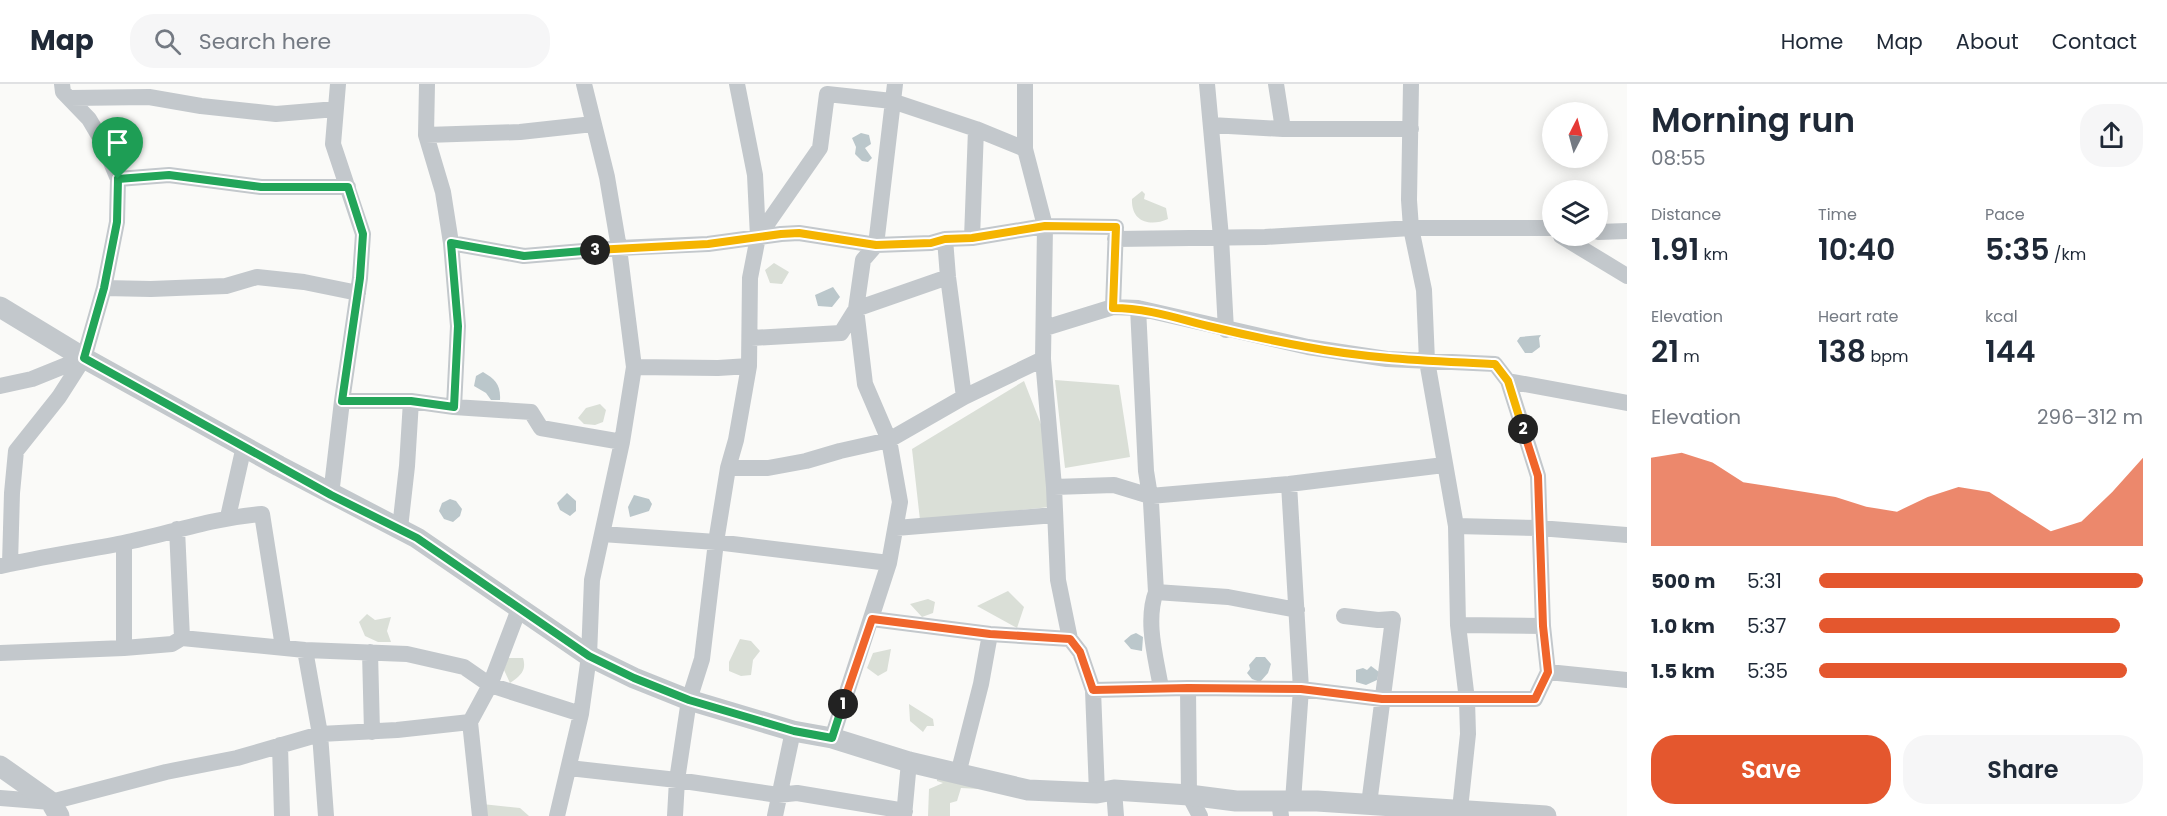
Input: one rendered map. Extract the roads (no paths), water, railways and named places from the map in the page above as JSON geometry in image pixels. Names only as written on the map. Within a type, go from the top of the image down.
[{"type":"street","points":[[331,495],[358,293],[363,234],[333,144],[338,84]]},
{"type":"street","points":[[427,84],[426,135],[443,192],[451,243],[458,326],[454,407]]},
{"type":"street","points":[[557,816],[580,714],[589,656],[592,580],[622,442],[634,367],[619,248],[607,177],[584,84]]},
{"type":"street","points":[[675,816],[677,780],[689,700],[702,659],[716,542],[728,468],[736,440],[749,366],[750,278],[758,237],[755,175],[737,84]]},
{"type":"street","points":[[832,738],[889,563],[900,502],[889,440],[865,384],[856,309],[863,260],[876,245],[892,101],[896,84]]},
{"type":"street","points":[[1025,84],[1025,149],[1045,226],[1045,328],[1042,359],[1054,487],[1058,580],[1070,639],[1080,652],[1093,690],[1105,791],[1116,816]]},
{"type":"street","points":[[1207,84],[1221,237],[1226,330]]},
{"type":"street","points":[[1276,84],[1283,129]]},
{"type":"street","points":[[1411,84],[1409,200],[1411,228],[1424,290],[1427,361],[1456,526],[1458,625],[1467,700],[1468,734],[1460,809]]},
{"type":"street","points":[[758,237],[820,148],[825,89],[892,101],[976,129],[1025,149]]},
{"type":"street","points":[[66,91],[149,97],[201,106],[276,114],[336,109]]},
{"type":"street","points":[[66,91],[98,134],[118,179],[117,222],[104,288],[84,358],[59,398],[16,451],[5,566],[124,543],[228,517],[262,513],[284,647]]},
{"type":"street","points":[[426,135],[520,132],[593,124]]},
{"type":"street","points":[[1211,124],[1283,129],[1411,129]]},
{"type":"street","points":[[972,238],[976,129]]},
{"type":"street","points":[[118,179],[169,175],[261,187],[348,187]]},
{"type":"street","points":[[451,243],[524,256],[619,248],[708,244],[799,233],[876,245],[931,243],[945,239],[972,238],[1045,226],[1116,227],[1113,308]]},
{"type":"street","points":[[1115,239],[1265,237],[1411,228],[1542,230]]},
{"type":"street","points":[[1608,232],[1627,231]]},
{"type":"street","points":[[945,239],[964,397]]},
{"type":"street","points":[[1579,246],[1627,276]]},
{"type":"street","points":[[104,288],[226,286],[257,277],[304,282],[358,293]]},
{"type":"street","points":[[751,338],[841,333],[856,309],[948,277]]},
{"type":"street","points":[[0,307],[84,358],[331,495],[427,544],[589,656],[634,678],[689,700],[794,731],[832,738],[909,762],[1028,790],[1189,795],[1284,806],[1369,804],[1546,816]]},
{"type":"street","points":[[1045,328],[1113,308],[1138,308],[1226,330],[1341,352],[1387,359],[1495,364],[1508,381],[1538,476],[1543,626],[1548,672],[1535,699],[1383,699],[1301,689],[1093,690]]},
{"type":"street","points":[[1138,308],[1146,471],[1150,495],[1156,592],[1152,604],[1153,631],[1161,688]]},
{"type":"street","points":[[0,386],[32,379],[84,358]]},
{"type":"street","points":[[728,468],[768,468],[787,465],[889,440],[964,397],[1042,359]]},
{"type":"street","points":[[634,367],[749,366]]},
{"type":"street","points":[[1508,381],[1627,404]]},
{"type":"street","points":[[342,401],[411,401],[454,407],[531,412],[541,428],[622,442]]},
{"type":"street","points":[[399,528],[407,466],[411,401]]},
{"type":"street","points":[[228,517],[244,446]]},
{"type":"street","points":[[1054,487],[1114,485],[1150,495],[1289,484],[1444,465]]},
{"type":"street","points":[[1284,806],[1301,689],[1289,484]]},
{"type":"street","points":[[896,528],[1055,515]]},
{"type":"street","points":[[1456,526],[1539,528],[1627,535]]},
{"type":"street","points":[[177,528],[182,638]]},
{"type":"street","points":[[602,534],[716,542],[889,563]]},
{"type":"street","points":[[124,543],[124,648]]},
{"type":"street","points":[[1156,592],[1228,597],[1297,610]]},
{"type":"street","points":[[480,816],[470,722],[490,685],[519,609]]},
{"type":"street","points":[[1344,616],[1378,620],[1393,619],[1369,804]]},
{"type":"street","points":[[872,619],[990,634],[1070,639]]},
{"type":"street","points":[[1458,625],[1543,626]]},
{"type":"street","points":[[958,774],[981,684],[990,634]]},
{"type":"street","points":[[0,653],[72,652],[124,648],[172,644],[182,638],[305,650],[407,654],[464,667],[490,685],[580,714]]},
{"type":"street","points":[[305,650],[320,734],[326,816]]},
{"type":"street","points":[[370,652],[372,732]]},
{"type":"street","points":[[1548,672],[1627,680]]},
{"type":"street","points":[[1188,688],[1189,795],[1200,816]]},
{"type":"street","points":[[0,798],[55,809],[109,786],[237,758],[320,734],[372,732],[470,722]]},
{"type":"street","points":[[774,816],[794,731]]},
{"type":"street","points":[[280,745],[282,816]]},
{"type":"street","points":[[569,768],[677,780],[778,795],[797,793],[904,813],[909,762]]},
{"type":"street","points":[[0,766],[55,809]]}]
